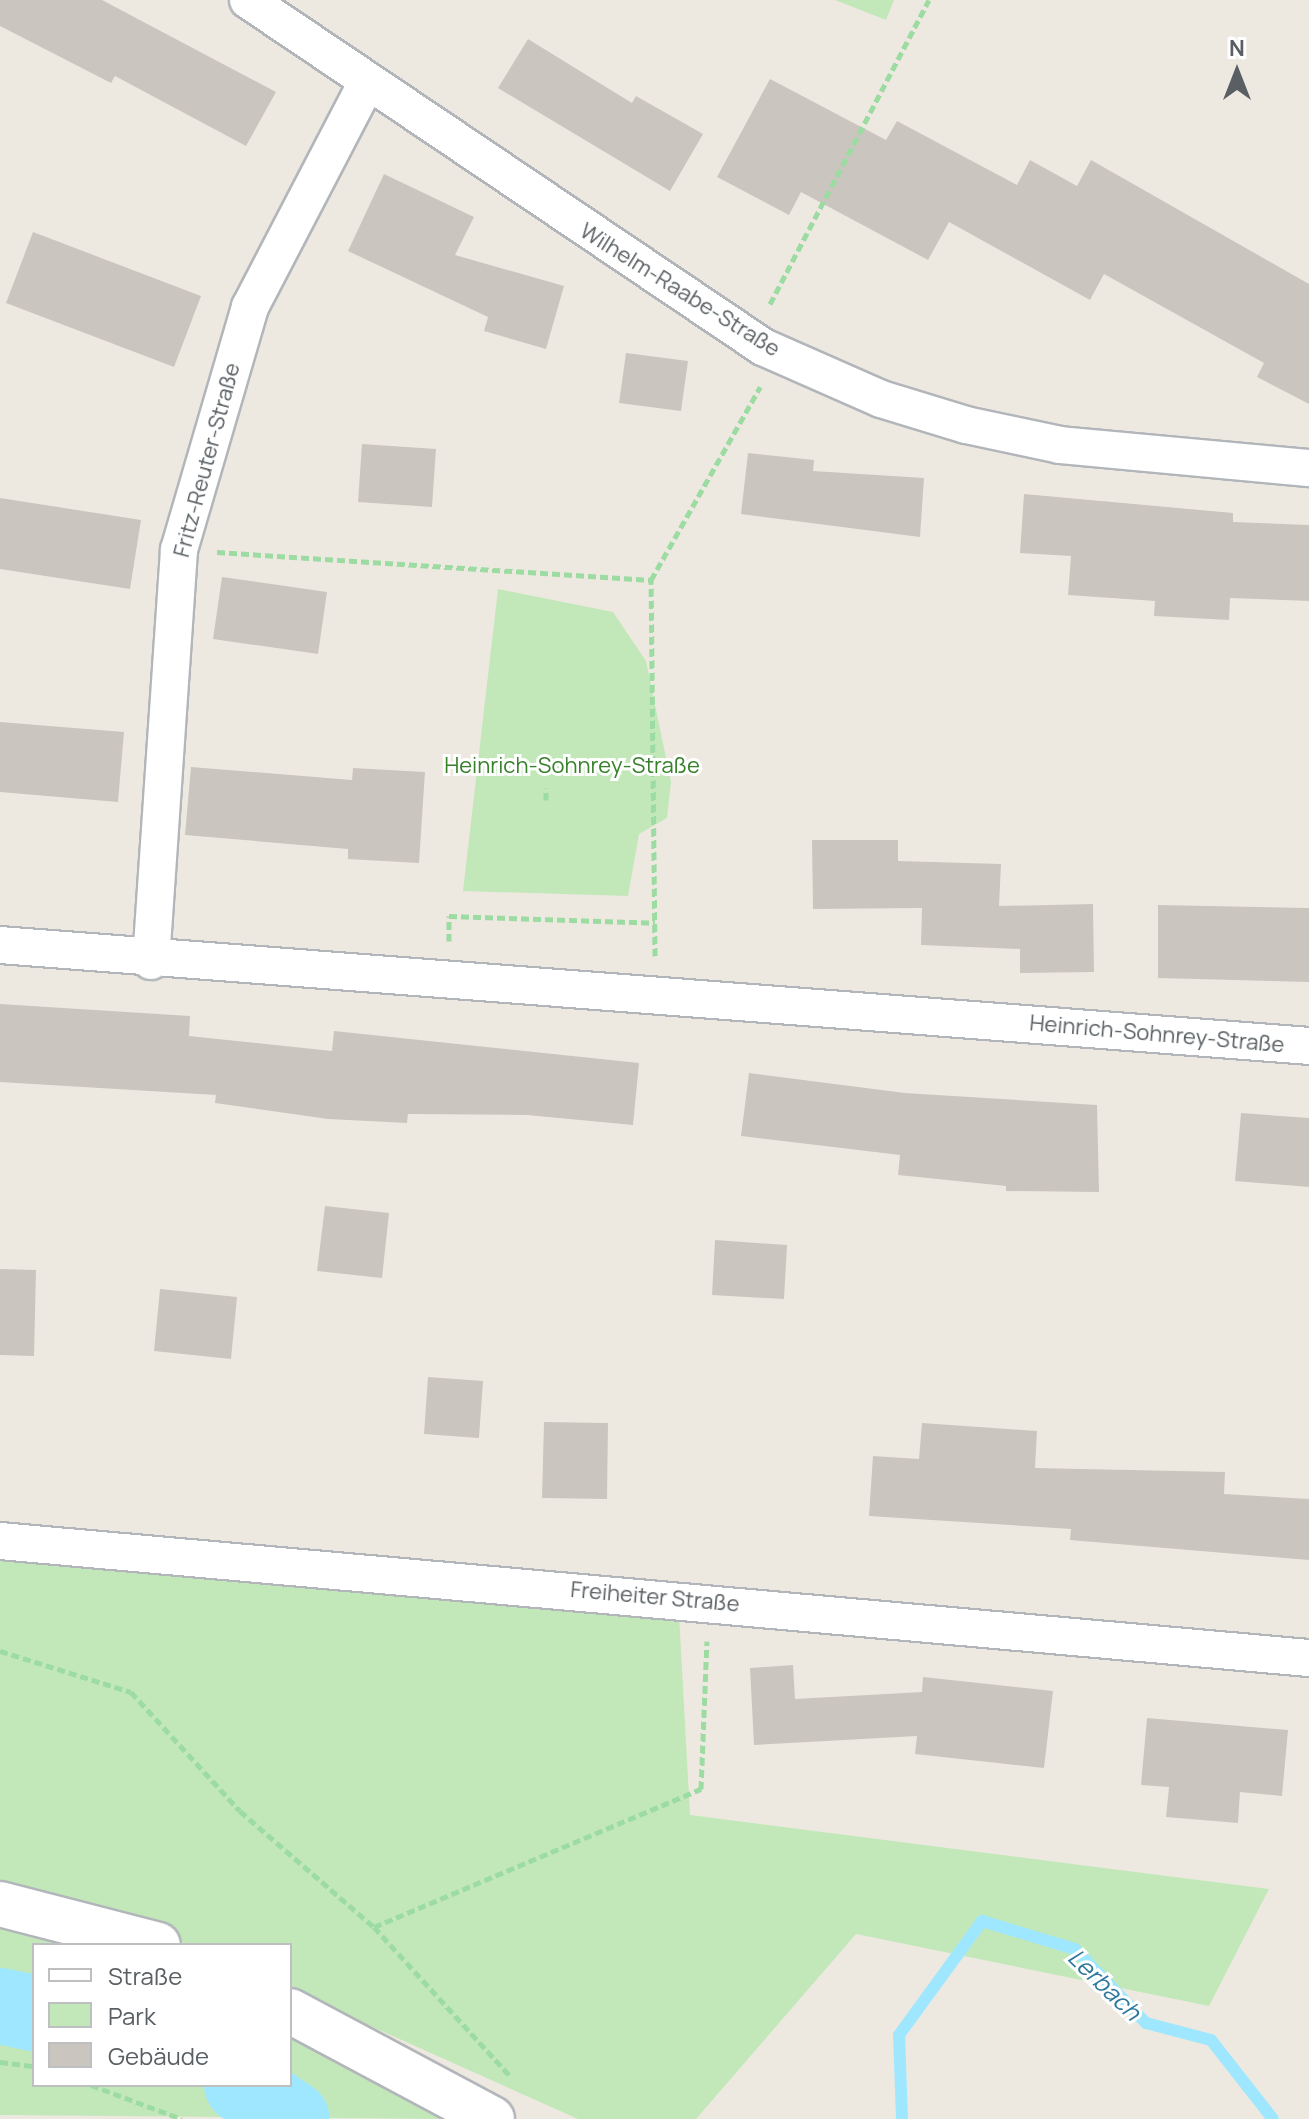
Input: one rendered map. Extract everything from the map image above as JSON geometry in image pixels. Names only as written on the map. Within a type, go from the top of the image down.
[{"type":"main road","points":[[0,1904],[150,1943]]},
{"type":"main road","points":[[292,2012],[492,2119]]},
{"type":"street","name":"Wilhelm-Raabe-Straße","points":[[248,0],[366,84],[763,347],[881,399],[966,425],[1060,445],[1309,468]]},
{"type":"street","name":"Fritz-Reuter-Straße","points":[[151,961],[179,550],[250,307],[366,84]]},
{"type":"street","name":"Heinrich-Sohnrey-Straße","points":[[0,945],[151,961],[656,992],[1309,1046]]},
{"type":"street","name":"Freiheiter Straße","points":[[0,1541],[1309,1658]]},
{"type":"path","points":[[656,992],[651,580],[764,379],[763,317],[929,0]]},
{"type":"path","points":[[179,550],[651,580]]},
{"type":"path","points":[[546,788],[546,800]]},
{"type":"path","points":[[449,916],[655,923]]},
{"type":"path","points":[[374,1927],[701,1789],[708,1602]]},
{"type":"path","points":[[0,1651],[131,1692],[240,1811],[374,1927],[518,2085]]},
{"type":"path","points":[[0,2062],[32,2066]]},
{"type":"path","points":[[96,2087],[182,2119]]},
{"type":"green space","points":[[835,0],[894,0],[886,20]]},
{"type":"green space","name":"Heinrich-Sohnrey-Straße","points":[[498,589],[613,612],[646,661],[671,782],[667,818],[639,834],[628,896],[463,891]]},
{"type":"green space","points":[[0,1553],[679,1614],[690,1815],[1269,1889],[1209,2006],[856,1934],[696,2119],[578,2119],[292,1991],[292,1943],[183,1943],[158,1932],[0,1897]]},
{"type":"green space","points":[[0,1929],[55,1943],[32,1943],[32,2087],[292,2087],[292,2039],[441,2119],[0,2115]]},
{"type":"building","points":[[0,0],[102,0],[276,92],[246,146],[115,76],[111,83],[0,26]]},
{"type":"building","points":[[528,39],[632,103],[636,96],[703,134],[670,191],[498,88]]},
{"type":"building","points":[[770,79],[886,140],[897,121],[1017,185],[1030,160],[1077,186],[1091,160],[1309,284],[1309,404],[1257,377],[1264,363],[1104,274],[1090,300],[949,222],[928,260],[801,192],[789,215],[717,177]]},
{"type":"building","points":[[384,174],[474,217],[455,255],[564,286],[546,349],[484,331],[488,317],[348,251]]},
{"type":"building","points":[[33,232],[201,296],[174,367],[6,303]]},
{"type":"building","points":[[626,353],[688,361],[681,411],[619,403]]},
{"type":"building","points":[[362,444],[436,449],[432,507],[358,502]]},
{"type":"building","points":[[748,453],[814,460],[813,471],[924,478],[920,537],[741,514]]},
{"type":"building","points":[[1024,494],[1233,513],[1233,522],[1309,525],[1309,601],[1230,598],[1229,620],[1154,616],[1155,601],[1068,595],[1071,556],[1020,553]]},
{"type":"building","points":[[0,498],[141,520],[130,589],[0,569]]},
{"type":"building","points":[[222,577],[327,592],[318,654],[213,639]]},
{"type":"building","points":[[0,722],[124,732],[118,802],[0,792]]},
{"type":"building","points":[[191,767],[352,780],[353,768],[425,772],[419,863],[348,859],[348,849],[185,835]]},
{"type":"building","points":[[812,840],[898,840],[898,861],[1001,864],[999,906],[1093,904],[1094,972],[1020,973],[1020,949],[921,945],[922,908],[813,909]]},
{"type":"building","points":[[1158,905],[1309,908],[1309,982],[1158,978]]},
{"type":"building","points":[[0,1004],[190,1016],[189,1036],[332,1051],[334,1031],[639,1063],[633,1125],[527,1115],[408,1114],[407,1123],[328,1119],[215,1103],[216,1095],[0,1082]]},
{"type":"building","points":[[749,1073],[905,1093],[1097,1105],[1099,1192],[1006,1191],[1006,1186],[898,1175],[900,1155],[741,1136]]},
{"type":"building","points":[[1241,1113],[1309,1118],[1309,1187],[1235,1181]]},
{"type":"building","points":[[325,1206],[389,1213],[382,1278],[317,1271]]},
{"type":"building","points":[[715,1240],[787,1245],[784,1299],[712,1295]]},
{"type":"building","points":[[0,1269],[36,1270],[34,1356],[0,1355]]},
{"type":"building","points":[[160,1289],[237,1297],[231,1359],[154,1351]]},
{"type":"building","points":[[428,1377],[483,1381],[479,1438],[424,1434]]},
{"type":"building","points":[[544,1422],[608,1423],[607,1499],[542,1498]]},
{"type":"building","points":[[922,1423],[1037,1431],[1035,1468],[1225,1472],[1224,1494],[1309,1499],[1309,1560],[1070,1540],[1071,1529],[869,1516],[873,1456],[919,1459]]},
{"type":"building","points":[[793,1665],[795,1699],[922,1692],[923,1677],[1053,1691],[1044,1768],[915,1754],[917,1736],[754,1745],[750,1668]]},
{"type":"building","points":[[1147,1718],[1288,1730],[1282,1796],[1240,1792],[1238,1823],[1166,1817],[1169,1787],[1141,1785]]},
{"type":"waterway","name":"Lerbach","points":[[902,2119],[899,2035],[982,1921],[1075,1949],[1146,2023],[1211,2040],[1273,2119]]},
{"type":"waterway","points":[[0,2006],[32,2013]]},
{"type":"waterway","points":[[245,2087],[292,2119]]}]
